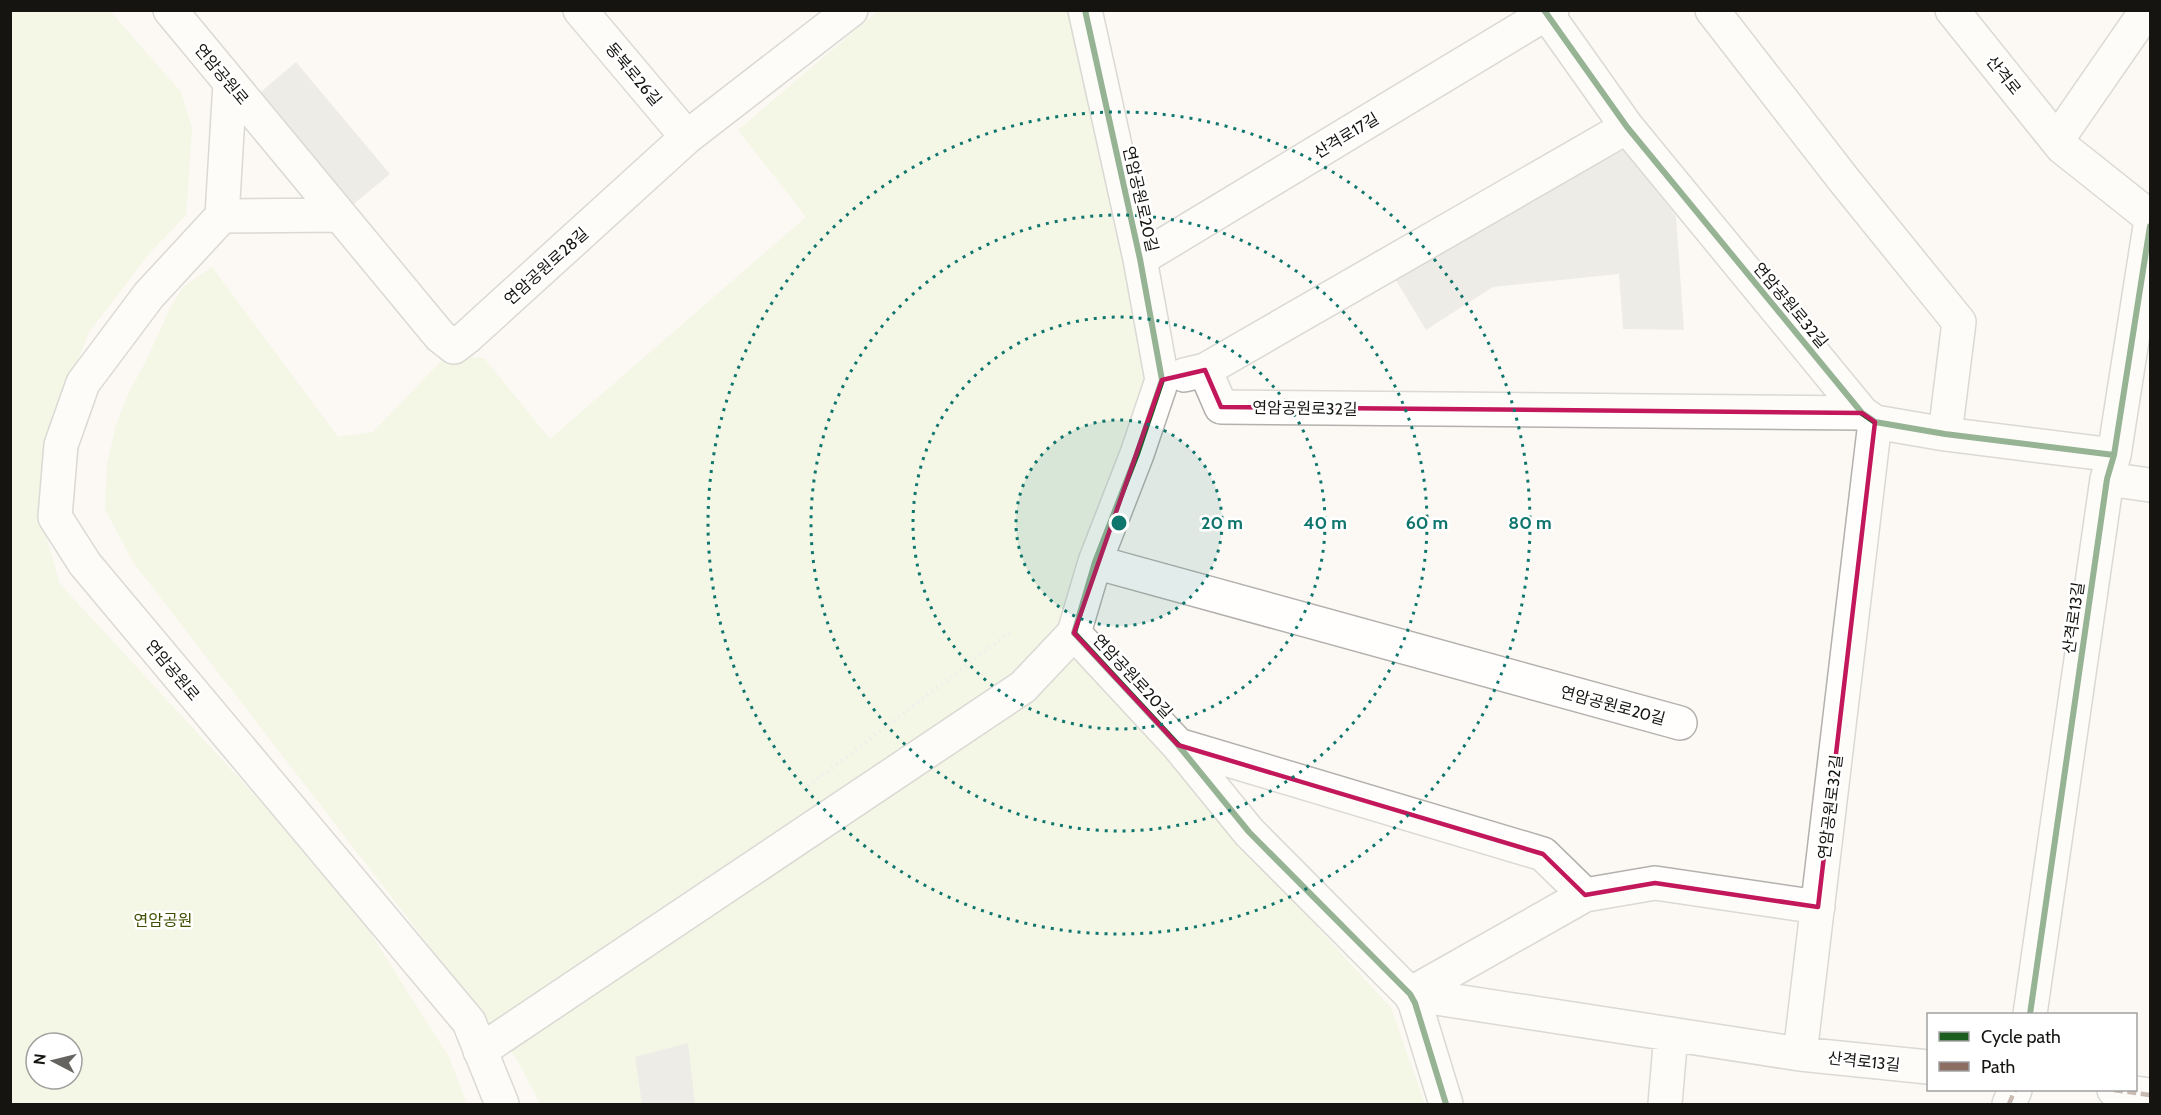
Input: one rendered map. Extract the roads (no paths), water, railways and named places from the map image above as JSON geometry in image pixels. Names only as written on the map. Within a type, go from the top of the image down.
[{"type":"street","name":"연암공원로","points":[[170,10],[275,138]]},
{"type":"street","name":"동북로26길","points":[[580,10],[687,137]]},
{"type":"street","name":"연암공원로28길","points":[[275,138],[440,336],[454,347],[687,137],[851,10]]},
{"type":"street","name":"연암공원로20길","points":[[1085,10],[1140,259],[1162,380],[1137,454],[1095,562],[1074,633],[1178,745],[1249,832],[1410,994],[1415,1003],[1446,1104]]},
{"type":"street","points":[[1712,10],[1844,180],[1959,322],[1945,434]]},
{"type":"street","name":"산격로","points":[[1952,10],[2062,147],[2151,217]]},
{"type":"street","points":[[2057,140],[2149,11]]},
{"type":"street","name":"산격로17길","points":[[1140,259],[1547,12]]},
{"type":"street","name":"연암공원로32길","points":[[1547,12],[1628,127],[1869,417],[1818,907],[1800,1054]]},
{"type":"street","points":[[230,83],[222,216],[339,215]]},
{"type":"street","points":[[1162,380],[1205,370],[1628,127]]},
{"type":"street","name":"연암공원로","points":[[222,216],[149,295],[83,383],[61,445],[56,517],[85,564],[469,1022],[502,1104]]},
{"type":"street","name":"산격로13길","points":[[2030,1013],[2110,467],[2151,226]]},
{"type":"street","name":"연암공원로32길","points":[[1205,370],[1221,407],[1869,417],[2110,467]]},
{"type":"street","points":[[2110,467],[2151,485]]},
{"type":"street","name":"연암공원로20길","points":[[1095,562],[1680,723]]},
{"type":"street","points":[[480,1051],[1023,687],[1074,633]]},
{"type":"street","points":[[1178,745],[1543,854],[1585,895]]},
{"type":"street","points":[[1410,994],[1585,895],[1655,883],[1818,907]]},
{"type":"street","points":[[1410,994],[1800,1054]]},
{"type":"street","points":[[1665,1104],[1671,1034]]},
{"type":"street","name":"산격로13길","points":[[1800,1054],[1927,1067]]},
{"type":"street","points":[[2126,1091],[2151,1095]]},
{"type":"park label","name":"연암공원","points":[[163,920]]}]
